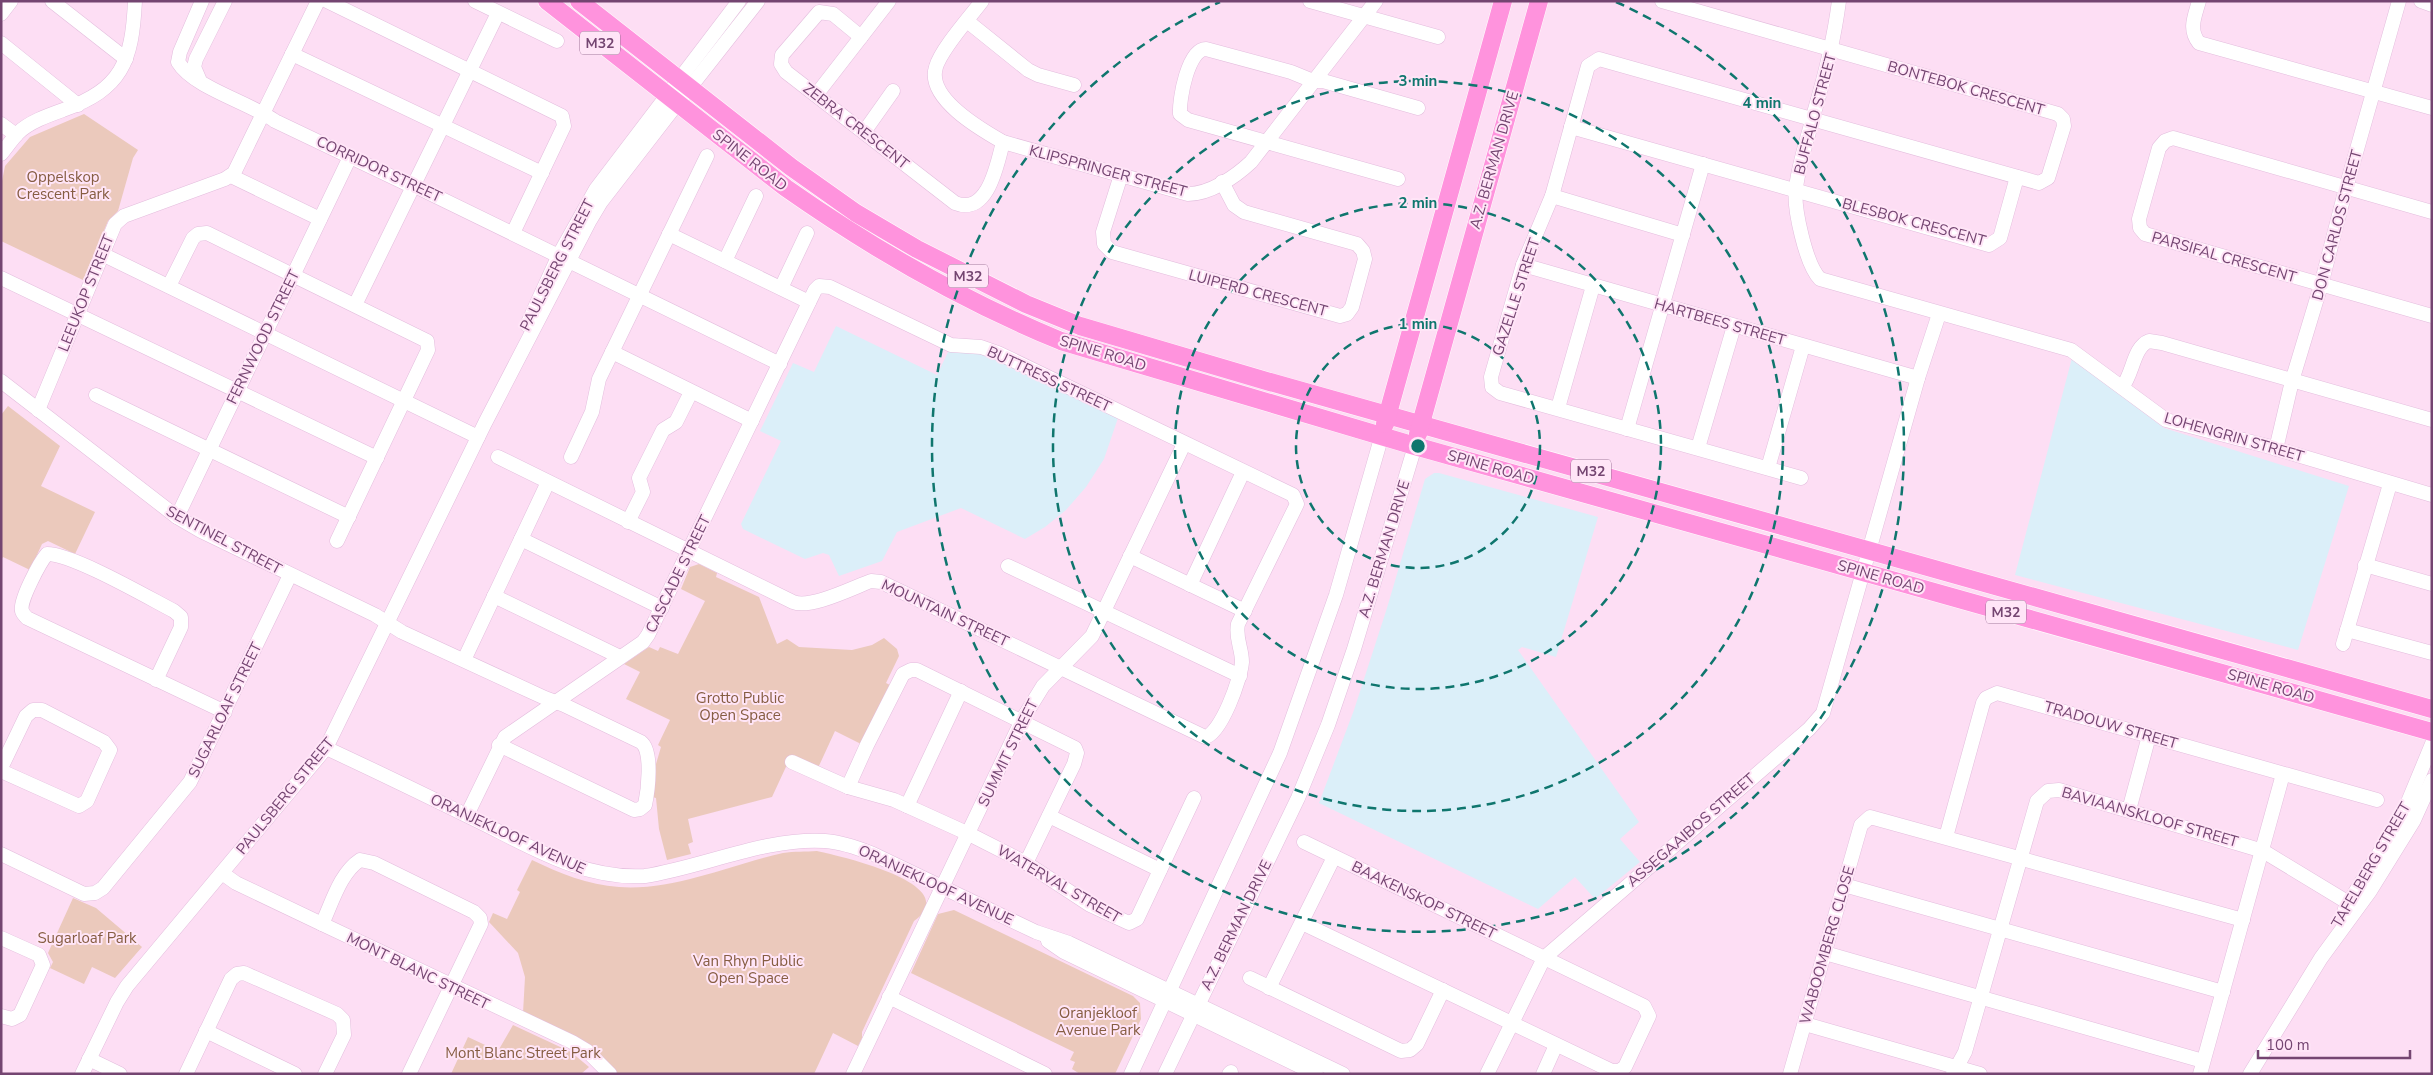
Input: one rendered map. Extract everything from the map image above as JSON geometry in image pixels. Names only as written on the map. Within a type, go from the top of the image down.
[{"type":"main road","name":"SPINE ROAD","points":[[547,1],[786,188],[856,235],[928,278],[1016,323],[1061,341],[1415,446],[2432,732]]},
{"type":"main road","name":"SPINE ROAD","points":[[579,1],[791,167],[856,212],[942,263],[1026,304],[1080,326],[1157,350],[2432,709]]},
{"type":"main road","name":"A.Z. BERMAN DRIVE","points":[[1382,435],[1504,1]]},
{"type":"main road","name":"A.Z. BERMAN DRIVE","points":[[1415,446],[1539,1]]},
{"type":"street","points":[[1,14],[12,1]]},
{"type":"street","points":[[52,1],[126,59]]},
{"type":"street","points":[[1,154],[22,129],[78,105],[109,87],[126,59],[134,31],[135,1]]},
{"type":"street","name":"CORRIDOR STREET","points":[[202,1],[180,52],[178,62],[185,72],[264,112],[275,121],[513,232],[639,296],[780,364]]},
{"type":"street","points":[[200,81],[194,67],[196,59],[225,1]]},
{"type":"street","points":[[318,1],[237,169],[231,176],[320,219]]},
{"type":"street","points":[[327,1],[562,116],[564,126],[513,232]]},
{"type":"street","points":[[475,1],[558,41]]},
{"type":"street","points":[[684,84],[739,1]]},
{"type":"street","points":[[684,84],[758,1]]},
{"type":"street","points":[[816,94],[889,1]]},
{"type":"street","name":"KLIPSPRINGER STREET","points":[[982,1],[938,60],[934,72],[936,84],[946,102],[985,132],[1003,142],[1188,194],[1199,194],[1243,170],[1376,1]]},
{"type":"street","points":[[1310,1],[1438,37]]},
{"type":"street","name":"BONTEBOK CRESCENT","points":[[1662,1],[2058,114],[2063,119],[2064,126],[2048,178],[2039,183],[1813,119]]},
{"type":"street","name":"BUFFALO STREET","points":[[1839,1],[1832,49],[1795,190],[1797,208],[1809,261],[1820,278],[1939,314]]},
{"type":"street","points":[[2199,1],[2192,27],[2194,36],[2199,42],[2432,108]]},
{"type":"street","name":"DON CARLOS STREET","points":[[2276,449],[2292,381],[2321,285],[2346,188],[2399,1]]},
{"type":"street","points":[[2421,1],[2432,5]]},
{"type":"street","name":"ZEBRA CRESCENT","points":[[861,37],[833,14],[823,11],[814,15],[782,54],[781,64],[786,72],[955,203],[962,206],[976,202],[993,180],[1003,142]]},
{"type":"street","points":[[355,305],[408,196],[415,186],[498,13]]},
{"type":"street","points":[[967,21],[1028,70],[1074,86]]},
{"type":"street","points":[[1,43],[78,105]]},
{"type":"street","points":[[1398,179],[1188,120],[1180,114],[1180,104],[1192,57],[1198,51],[1206,49],[1291,72],[1313,81],[1323,81],[1418,108]]},
{"type":"street","points":[[292,54],[542,173]]},
{"type":"street","name":"GAZELLE STREET","points":[[1801,478],[1500,393],[1492,387],[1491,377],[1523,265],[1552,196],[1588,66],[1599,59],[1813,119]]},
{"type":"street","name":"PAULSBERG STREET","points":[[82,1074],[117,1002],[127,986],[326,748],[389,624],[503,386],[511,360],[564,258],[684,84]]},
{"type":"street","points":[[864,132],[893,91]]},
{"type":"street","points":[[1,124],[16,135]]},
{"type":"street","name":"BLESBOK CRESCENT","points":[[1571,127],[1988,245],[2000,238],[2017,177]]},
{"type":"street","name":"PARSIFAL CRESCENT","points":[[2321,285],[2145,234],[2140,228],[2139,219],[2159,148],[2165,141],[2173,138],[2346,188]]},
{"type":"street","points":[[571,457],[592,412],[599,379],[707,156]]},
{"type":"street","name":"FERNWOOD STREET","points":[[177,517],[350,157]]},
{"type":"street","points":[[1628,429],[1703,164]]},
{"type":"street","name":"LUIPERD CRESCENT","points":[[1121,175],[1103,232],[1104,244],[1112,252],[1340,316],[1347,314],[1352,307],[1365,259],[1363,251],[1357,244],[1244,212],[1234,205],[1222,182]]},
{"type":"street","name":"LEEUKOP STREET","points":[[38,410],[115,224],[120,218],[231,176]]},
{"type":"street","points":[[2346,188],[2432,212]]},
{"type":"street","points":[[725,261],[756,196]]},
{"type":"street","points":[[1552,196],[1683,235]]},
{"type":"street","points":[[169,286],[193,238],[201,233],[207,233],[427,341],[428,350],[337,541]]},
{"type":"street","points":[[781,288],[807,233]]},
{"type":"street","points":[[669,234],[809,302]]},
{"type":"street","points":[[102,254],[478,436]]},
{"type":"street","name":"HARTBEES STREET","points":[[1523,265],[1918,378]]},
{"type":"street","points":[[1,278],[78,313],[377,458]]},
{"type":"street","points":[[2321,285],[2432,316]]},
{"type":"street","name":"BUTTRESS STREET","points":[[809,302],[817,288],[827,286],[951,345],[981,347],[998,353],[1293,495],[1297,500],[1297,507],[1245,611]]},
{"type":"street","points":[[1558,408],[1593,286]]},
{"type":"street","name":"CASCADE STREET","points":[[467,815],[499,745],[508,734],[646,638],[690,551],[809,302]]},
{"type":"street","name":"ASSEGAAIBOS STREET","points":[[1487,1074],[1544,958],[1818,720],[1826,704],[1918,378],[1939,314]]},
{"type":"street","name":"LOHENGRIN STREET","points":[[1939,314],[2071,350],[2166,420],[2276,449],[2432,495]]},
{"type":"street","points":[[1698,448],[1734,326]]},
{"type":"street","points":[[2122,387],[2129,380],[2139,348],[2149,341],[2162,343],[2432,420]]},
{"type":"street","points":[[1768,468],[1803,346]]},
{"type":"street","points":[[612,352],[752,421]]},
{"type":"street","name":"SENTINEL STREET","points":[[1,381],[177,517],[290,575],[375,615],[402,632],[564,705],[645,745],[648,757],[646,802],[644,807],[634,810],[499,745]]},
{"type":"street","points":[[628,522],[642,492],[639,478],[663,430],[676,422],[691,392]]},
{"type":"street","points":[[96,395],[349,517]]},
{"type":"street","name":"A.Z. BERMAN DRIVE","points":[[1131,1074],[1280,753],[1336,595],[1382,435]]},
{"type":"street","name":"SUMMIT STREET","points":[[853,1074],[1022,720],[1043,686],[1092,636],[1184,444]]},
{"type":"street","name":"A.Z. BERMAN DRIVE","points":[[1165,1074],[1298,798],[1328,725],[1354,649],[1415,446]]},
{"type":"street","name":"MOUNTAIN STREET","points":[[498,457],[628,522],[802,604],[810,604],[871,581],[881,582],[1205,737],[1211,736],[1215,732],[1233,696],[1240,676]]},
{"type":"street","points":[[1190,585],[1244,472]]},
{"type":"street","points":[[464,660],[548,482]]},
{"type":"street","points":[[2390,484],[2345,637],[2432,653]]},
{"type":"street","points":[[521,539],[662,608]]},
{"type":"street","points":[[156,680],[182,627],[181,617],[174,611],[90,568],[56,554],[47,554],[41,560],[23,602],[22,611],[27,618],[156,680],[225,712]]},
{"type":"street","points":[[1008,566],[1240,676],[1242,658],[1236,632],[1245,611],[1130,556]]},
{"type":"street","points":[[2365,565],[2432,584]]},
{"type":"street","name":"SUGARLOAF STREET","points":[[1,854],[80,892],[91,894],[100,891],[190,782],[290,575]]},
{"type":"street","points":[[494,596],[620,657]]},
{"type":"street","points":[[848,787],[867,745],[906,672],[917,670],[1071,744],[1076,750],[1074,764],[1026,863]]},
{"type":"street","points":[[907,806],[961,692]]},
{"type":"street","name":"TRADOUW STREET","points":[[1946,837],[1983,702],[1992,694],[2006,695],[2377,800]]},
{"type":"street","points":[[33,710],[42,710],[104,742],[110,750],[87,801],[78,806],[1,770],[26,716],[33,710]]},
{"type":"street","points":[[2129,810],[2149,736]]},
{"type":"street","name":"TAFELBERG STREET","points":[[2353,905],[2403,814],[2432,744]]},
{"type":"street","name":"ORANJEKLOOF AVENUE","points":[[326,748],[570,865],[610,876],[654,875],[785,842],[827,841],[851,846],[873,854],[1036,932],[1069,943],[1196,1009]]},
{"type":"street","name":"WATERVAL STREET","points":[[792,762],[848,787],[885,797],[969,834],[1026,863],[1090,905],[1129,923],[1137,919],[1194,798]]},
{"type":"street","points":[[1825,953],[2201,1067],[2283,774]]},
{"type":"street","name":"TAFELBERG STREET","points":[[2250,1074],[2321,958],[2323,949],[2414,820],[2432,780]]},
{"type":"street","name":"BAVIAANSKLOOF STREET","points":[[1956,1071],[1965,1052],[2002,929],[2037,801],[2048,791],[2059,790],[2263,851],[2353,905]]},
{"type":"street","points":[[1049,816],[1160,870]]},
{"type":"street","name":"WABOOMBERG CLOSE","points":[[1790,1074],[1860,825],[1866,819],[1878,818],[1946,837]]},
{"type":"street","points":[[1946,837],[2243,920]]},
{"type":"street","name":"BAAKENSKOP STREET","points":[[1304,842],[1644,1006],[1648,1010],[1649,1016],[1625,1067],[1619,1071],[1612,1071],[1556,1045]]},
{"type":"street","points":[[1269,988],[1334,857]]},
{"type":"street","points":[[322,924],[351,866],[360,860],[374,863],[474,912],[480,918],[481,924],[409,1074]]},
{"type":"street","name":"MONT BLANC STREET","points":[[222,873],[236,883],[572,1042],[587,1051],[610,1074]]},
{"type":"street","points":[[1844,885],[2223,992]]},
{"type":"street","points":[[1302,923],[1556,1045],[1543,1074]]},
{"type":"street","points":[[1,938],[39,956],[43,965],[20,1015],[12,1019],[1,1016]]},
{"type":"street","points":[[186,1074],[231,979],[237,974],[248,973],[337,1014],[343,1020],[344,1035],[325,1074]]},
{"type":"street","points":[[1250,978],[1401,1051],[1410,1050],[1417,1044],[1443,990]]},
{"type":"street","points":[[889,998],[1045,1074]]},
{"type":"street","points":[[1196,1009],[1316,1074]]},
{"type":"street","points":[[1196,1009],[1343,1074]]},
{"type":"street","points":[[1804,1024],[1956,1071],[1980,1074]]},
{"type":"street","points":[[206,1031],[295,1074]]},
{"type":"street","points":[[89,1058],[120,1074]]},
{"type":"shaded area","points":[[836,326],[937,375],[949,350],[984,354],[1118,418],[1104,459],[1086,487],[1066,510],[1045,527],[1025,539],[961,508],[897,532],[882,561],[839,576],[829,555],[823,553],[805,559],[743,529],[741,524],[781,441],[760,431],[793,363],[814,372]]},
{"type":"shaded area","points":[[2072,358],[2164,428],[2349,486],[2298,650],[2015,575]]},
{"type":"shaded area","points":[[1434,473],[1598,517],[1556,657],[1522,647],[1518,650],[1639,822],[1620,839],[1640,862],[1595,899],[1575,877],[1538,909],[1319,803],[1354,710],[1387,608],[1425,479]]},
{"type":"green space","name":"Oppelskop Crescent Park","points":[[84,114],[138,150],[133,158],[118,211],[108,221],[83,280],[1,241],[1,186],[5,166],[30,137]]},
{"type":"green space","points":[[8,406],[60,446],[41,486],[95,512],[75,554],[48,541],[42,544],[30,570],[3,557],[1,560],[1,415]]},
{"type":"green space","name":"Grotto Public Open Space","points":[[699,564],[717,573],[716,577],[759,597],[777,644],[787,639],[799,647],[852,650],[872,645],[884,638],[897,649],[899,656],[886,683],[890,685],[861,744],[835,731],[818,768],[791,756],[772,797],[688,819],[693,842],[688,844],[691,854],[667,860],[659,829],[656,798],[652,797],[653,764],[656,764],[661,747],[658,745],[670,720],[626,699],[640,672],[624,664],[649,647],[658,651],[660,647],[678,654],[705,601],[681,589],[690,567]]},
{"type":"green space","name":"Van Rhyn Public Open Space","points":[[817,851],[849,859],[893,874],[912,884],[924,895],[926,908],[914,921],[862,1032],[862,1038],[858,1046],[833,1033],[814,1074],[615,1074],[523,1013],[525,977],[518,953],[489,922],[493,913],[507,919],[520,892],[517,890],[532,860],[563,874],[585,881],[607,886],[640,887],[681,881],[783,853]]},
{"type":"green space","name":"Sugarloaf Park","points":[[73,898],[96,908],[142,947],[115,978],[92,967],[84,984],[50,968],[53,962],[48,953]]},
{"type":"green space","name":"Oranjekloof Avenue Park","points":[[954,910],[1133,996],[1140,1003],[1141,1019],[1115,1074],[1080,1074],[1072,1069],[1075,1062],[1070,1060],[1074,1052],[911,973],[938,914]]},
{"type":"green space","name":"Mont Blanc Street Park","points":[[513,1025],[571,1052],[589,1067],[581,1074],[451,1074],[468,1037],[498,1051]]}]
